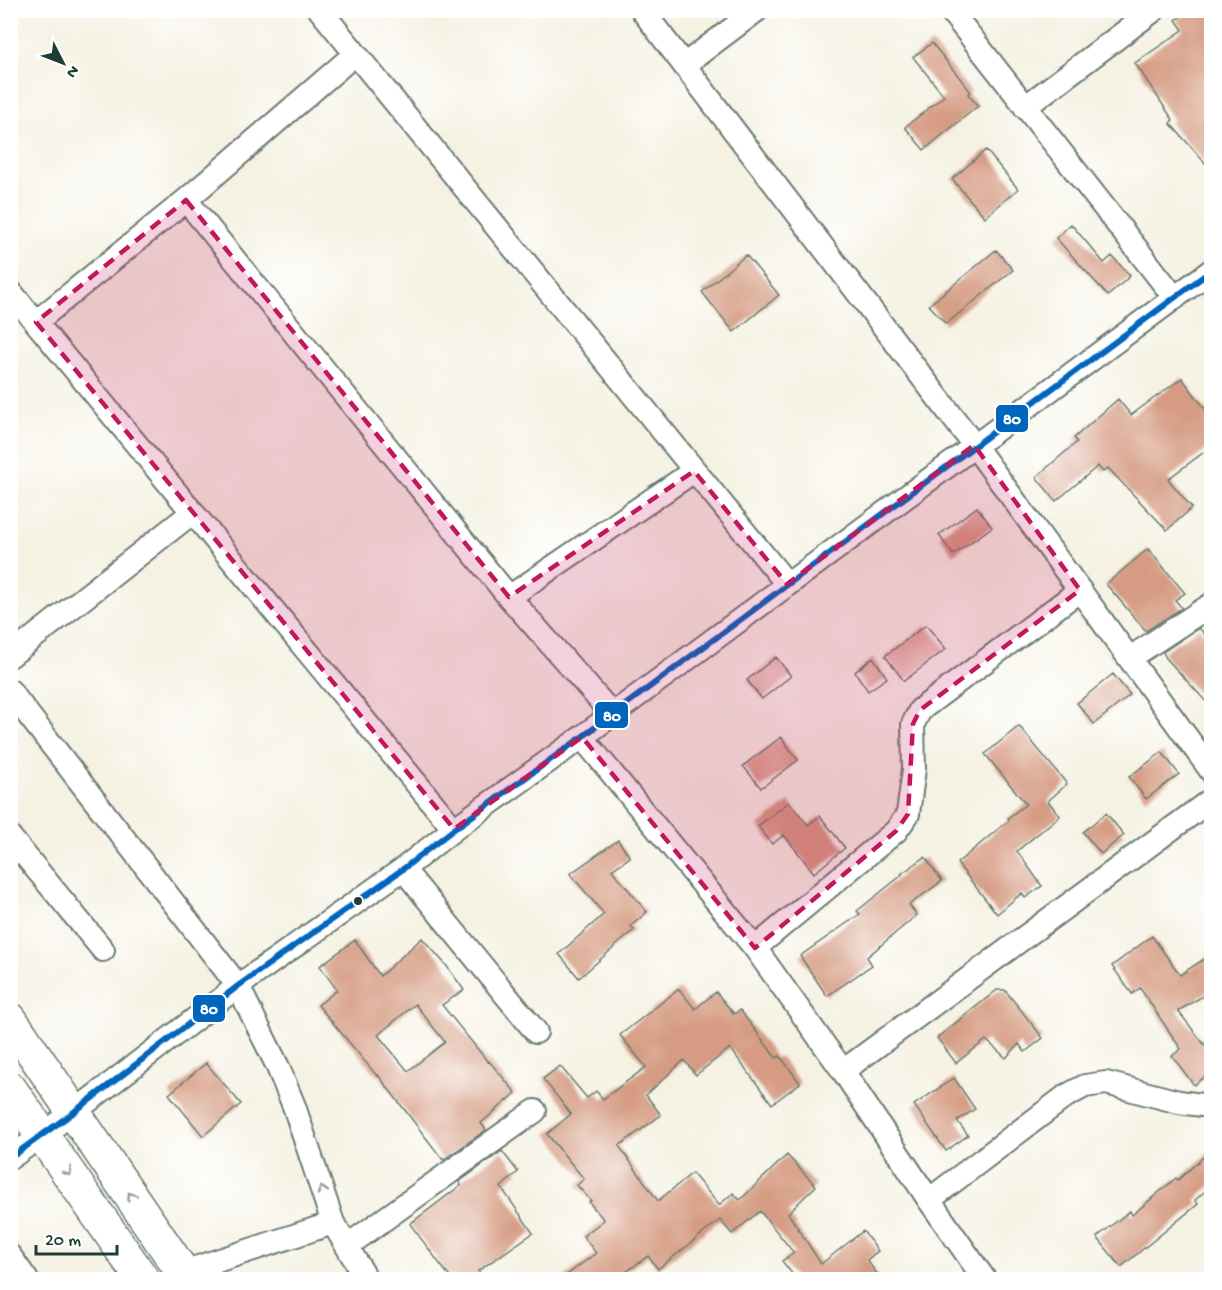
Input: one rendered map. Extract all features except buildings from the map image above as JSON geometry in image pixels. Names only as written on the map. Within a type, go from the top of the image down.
[{"type":"main road","points":[[10,1019],[185,1276]]},
{"type":"main road","points":[[10,1089],[143,1280]]},
{"type":"street","points":[[320,10],[788,584]]},
{"type":"street","points":[[642,10],[974,445],[1212,771]]},
{"type":"street","points":[[684,65],[757,10]]},
{"type":"street","points":[[950,10],[1175,298]]},
{"type":"street","points":[[1025,107],[1154,10]]},
{"type":"street","points":[[36,322],[186,200],[355,54]]},
{"type":"street","points":[[186,200],[509,597],[612,714]]},
{"type":"street","points":[[10,1158],[74,1112],[238,986],[403,869],[1212,270]]},
{"type":"street","points":[[10,291],[454,829]]},
{"type":"street","points":[[509,597],[694,471]]},
{"type":"street","points":[[10,656],[193,512]]},
{"type":"street","points":[[754,948],[896,831],[908,814],[914,769],[913,724],[920,710],[1080,590]]},
{"type":"street","points":[[1130,658],[1212,604]]},
{"type":"street","points":[[10,691],[238,986],[277,1065],[294,1106],[333,1223],[367,1280]]},
{"type":"street","points":[[582,737],[754,948],[843,1071],[985,1280]]},
{"type":"street","points":[[843,1071],[1212,799]]},
{"type":"street","points":[[10,837],[104,950]]},
{"type":"street","points":[[403,869],[536,1032]]},
{"type":"street","points":[[929,1200],[1066,1096],[1085,1086],[1106,1083],[1179,1102],[1202,1105],[1212,1103]]},
{"type":"street","points":[[346,1246],[535,1111]]},
{"type":"street","points":[[185,1276],[333,1223]]},
{"type":"street","points":[[10,1256],[27,1280]]},
{"type":"highlighted area","points":[[186,200],[509,597],[694,471],[787,584],[974,445],[1080,590],[920,710],[913,724],[908,814],[896,831],[755,948],[582,737],[454,829],[36,322]]},
{"type":"transit line","name":"80","points":[[10,1158],[74,1112],[238,986],[403,869],[1212,270]]}]
